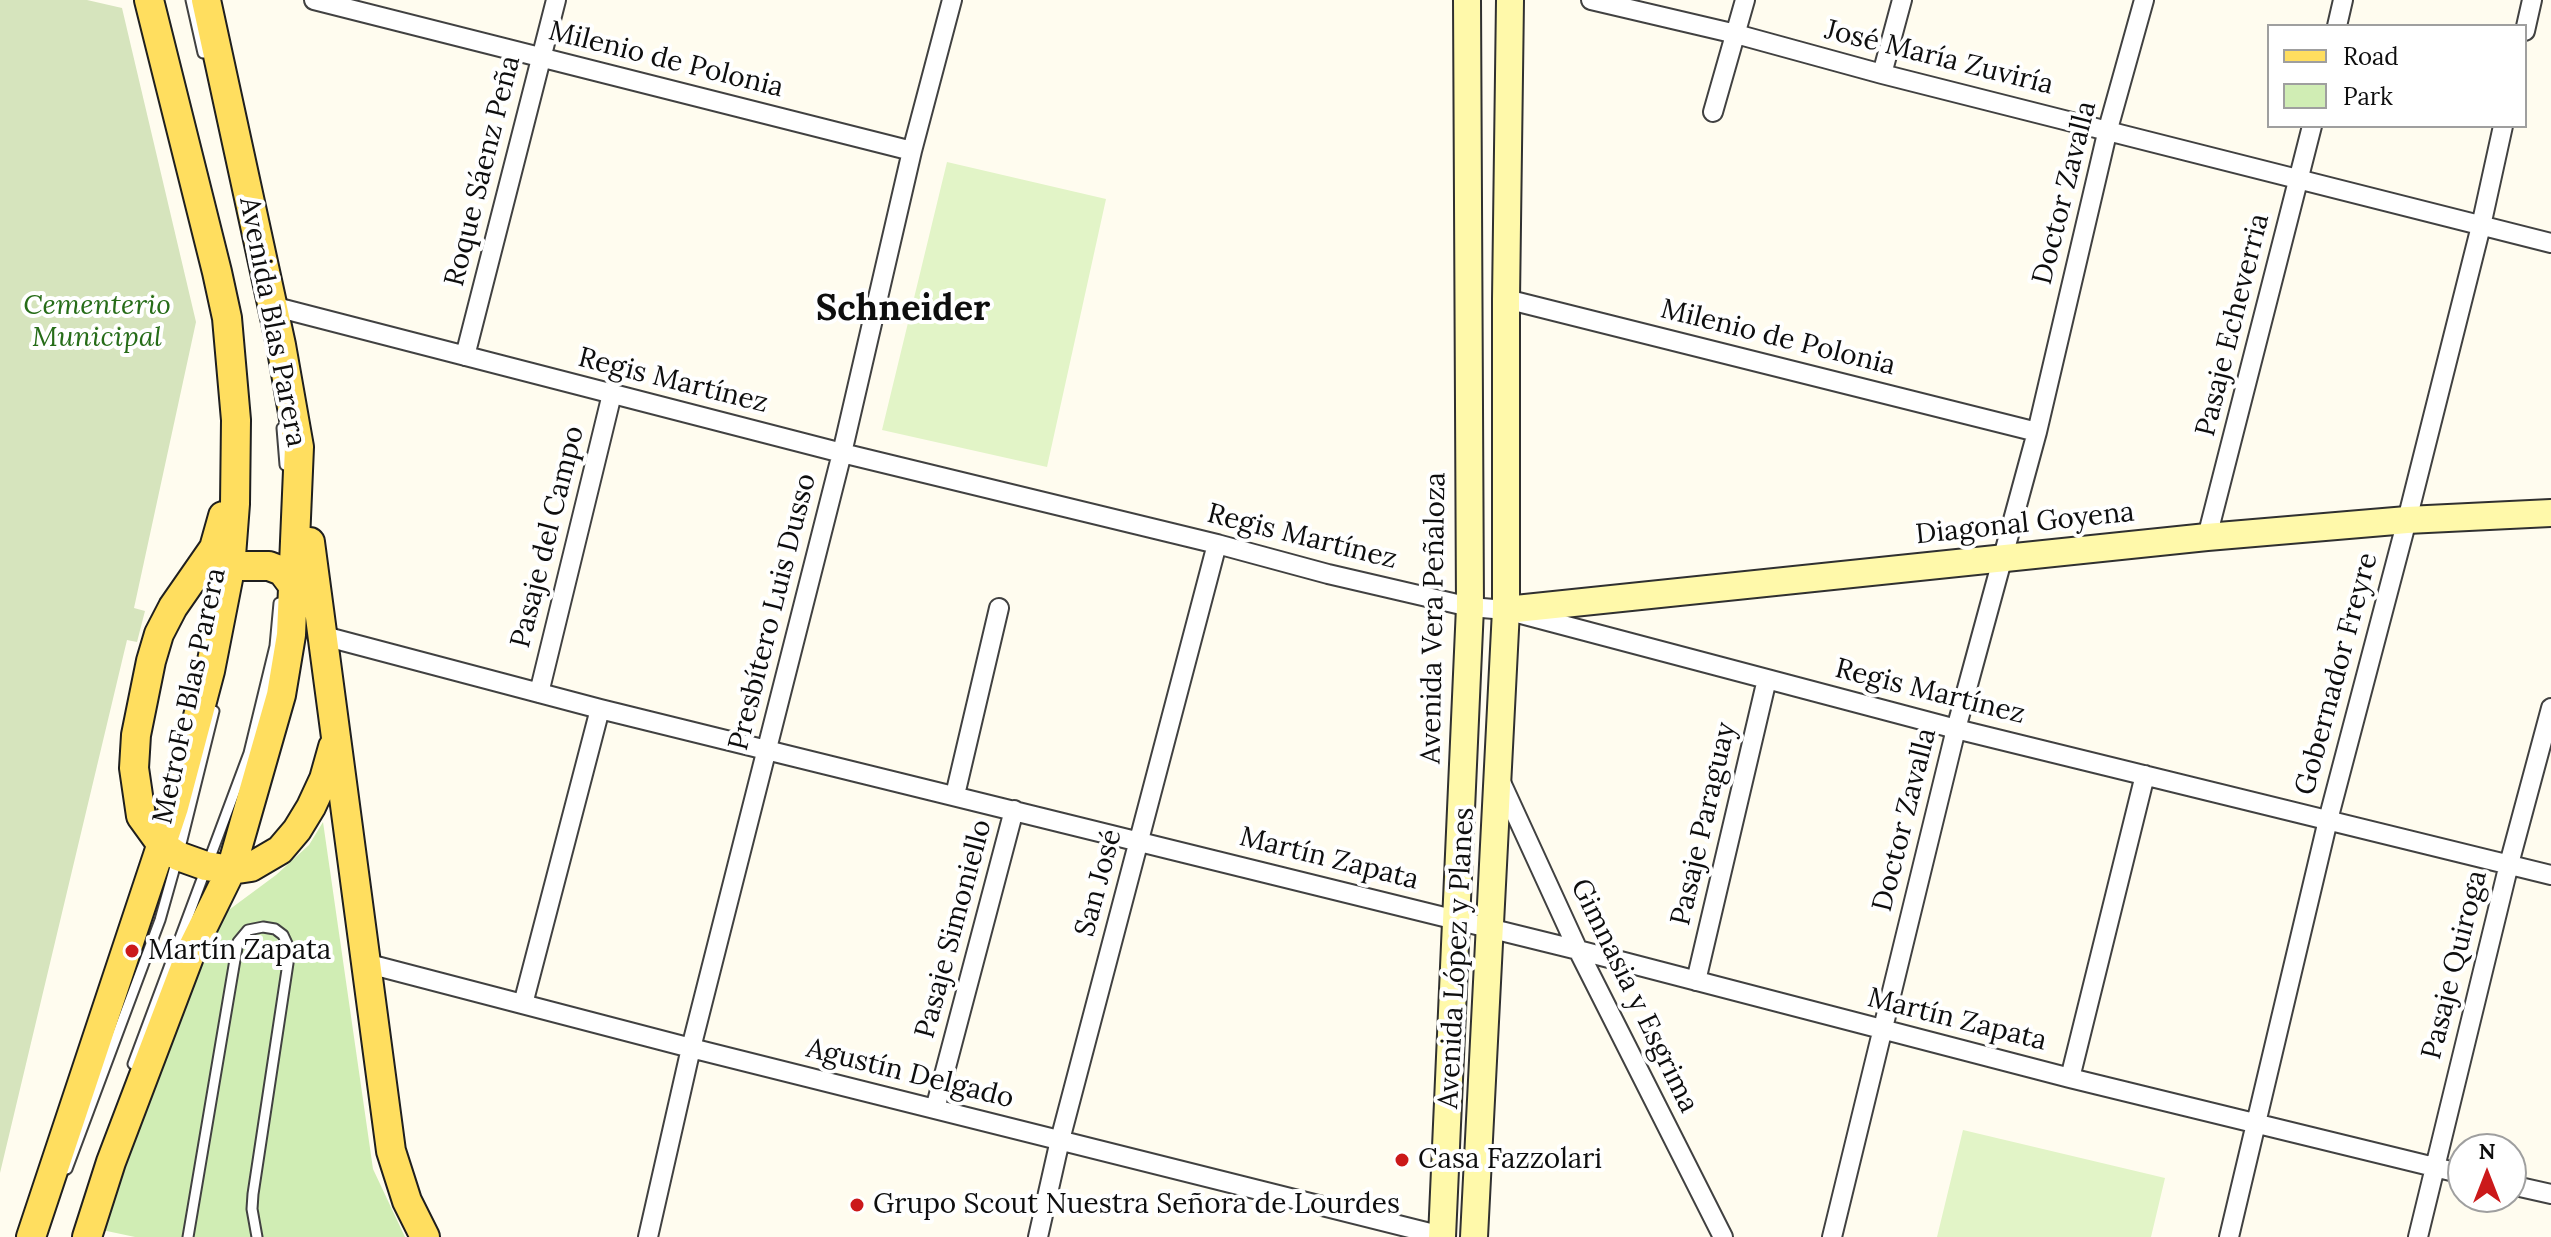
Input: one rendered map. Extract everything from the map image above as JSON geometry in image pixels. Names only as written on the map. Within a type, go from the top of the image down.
[{"type":"main road","name":"Avenida Blas Parera","points":[[31,1237],[170,851],[201,706],[236,572],[236,420],[227,318],[149,0]]},
{"type":"main road","name":"Avenida Blas Parera","points":[[87,1237],[122,1132],[192,949],[281,695],[291,635],[284,574],[299,447],[206,0]]},
{"type":"main road","name":"Avenida Vera Peñaloza","points":[[1442,1237],[1470,607],[1467,0]]},
{"type":"main road","points":[[1498,778],[1506,610],[1510,0]]},
{"type":"main road","points":[[236,420],[224,507],[214,548],[173,607],[159,634],[135,746],[134,768],[141,816],[170,851],[218,868],[260,863],[280,850]]},
{"type":"main road","points":[[299,447],[320,635],[335,725],[391,1151],[407,1201],[425,1237]]},
{"type":"main road","name":"Diagonal Goyena","points":[[1506,610],[2207,537],[2407,520],[2551,513]]},
{"type":"main road","points":[[185,591],[236,572],[269,566],[284,574],[308,607],[320,635]]},
{"type":"main road","points":[[192,949],[215,910],[280,850],[297,830],[324,779],[332,752],[335,725]]},
{"type":"main road","name":"Avenida López y Planes","points":[[1474,1237],[1498,778]]},
{"type":"street","name":"Milenio de Polonia","points":[[314,0],[912,151]]},
{"type":"street","name":"Roque Sáenz Peña","points":[[465,356],[556,0]]},
{"type":"street","name":"Presbítero Luis Dusso","points":[[648,1237],[691,1048],[842,453],[912,151],[952,0]]},
{"type":"street","name":"José María Zuviría","points":[[1591,0],[1736,34],[2299,181],[2551,243]]},
{"type":"street","points":[[1713,112],[1745,0]]},
{"type":"street","points":[[1882,74],[1902,0]]},
{"type":"street","name":"Doctor Zavalla","points":[[1832,1237],[1956,729],[2037,432],[2108,129],[2144,0]]},
{"type":"street","points":[[2337,24],[2343,0]]},
{"type":"street","points":[[2527,24],[2532,0]]},
{"type":"street","name":"Pasaje Echeverria","points":[[2207,537],[2312,128]]},
{"type":"street","name":"Gobernador Freyre","points":[[2229,1237],[2328,820],[2407,520],[2503,128]]},
{"type":"street","name":"Milenio de Polonia","points":[[1506,299],[2037,432]]},
{"type":"street","name":"Regis Martínez","points":[[272,306],[842,453],[1328,574],[1470,607],[1506,610],[1956,729],[2551,875]]},
{"type":"street","name":"Pasaje del Campo","points":[[539,693],[612,394]]},
{"type":"street","name":"San José","points":[[1038,1237],[1060,1140],[1217,544]]},
{"type":"street","name":"Pasaje Simoniello","points":[[955,795],[999,608]]},
{"type":"street","name":"Martín Zapata","points":[[320,635],[600,709],[1456,919],[2070,1078],[2447,1170]]},
{"type":"street","name":"Pasaje Paraguay","points":[[1696,981],[1767,679]]},
{"type":"street","name":"Pasaje Quiroga","points":[[2418,1237],[2509,864],[2551,708]]},
{"type":"street","points":[[523,1004],[600,709]]},
{"type":"street","points":[[2070,1078],[2145,775]]},
{"type":"street","name":"Gimnasia y Esgrima","points":[[1498,778],[1578,950],[1723,1237]]},
{"type":"street","name":"Pasaje Simoniello","points":[[935,1109],[1014,810]]},
{"type":"street","name":"Agustín Delgado","points":[[365,963],[1442,1237]]},
{"type":"street","points":[[2527,1189],[2551,1194]]},
{"type":"lane","points":[[191,0],[205,60]]},
{"type":"lane","name":"MetroFe Blas Parera","points":[[175,58],[239,324],[246,417],[244,500],[236,572]]},
{"type":"lane","points":[[281,421],[286,481]]},
{"type":"lane","points":[[284,574],[286,493]]},
{"type":"lane","name":"MetroFe Blas Parera","points":[[170,851],[217,696]]},
{"type":"lane","points":[[127,1082],[218,868]]},
{"type":"lane","points":[[188,1237],[238,942],[248,930],[263,927],[275,929],[283,935],[290,950],[253,1194],[257,1237]]},
{"type":"lane","points":[[87,1237],[92,1198],[118,1111]]},
{"type":"green space","name":"Cementerio Municipal","points":[[0,0],[87,0],[122,8],[196,322],[134,608],[145,611],[137,642],[127,640],[0,1173]]},
{"type":"green space","points":[[947,162],[1106,199],[1047,467],[882,430]]},
{"type":"green space","points":[[323,822],[373,1169],[405,1237],[135,1237],[102,1230],[204,947],[222,915],[276,875],[309,845]]},
{"type":"green space","points":[[1963,1130],[2165,1178],[2151,1237],[1937,1237]]},
{"type":"place","name":"Martín Zapata","points":[[132,951]]},
{"type":"place","name":"Casa Fazzolari","points":[[1402,1160]]},
{"type":"place","name":"Grupo Scout Nuestra Señora de Lourdes","points":[[857,1205]]},
{"type":"district","name":"Schneider","points":[[903,310]]}]
